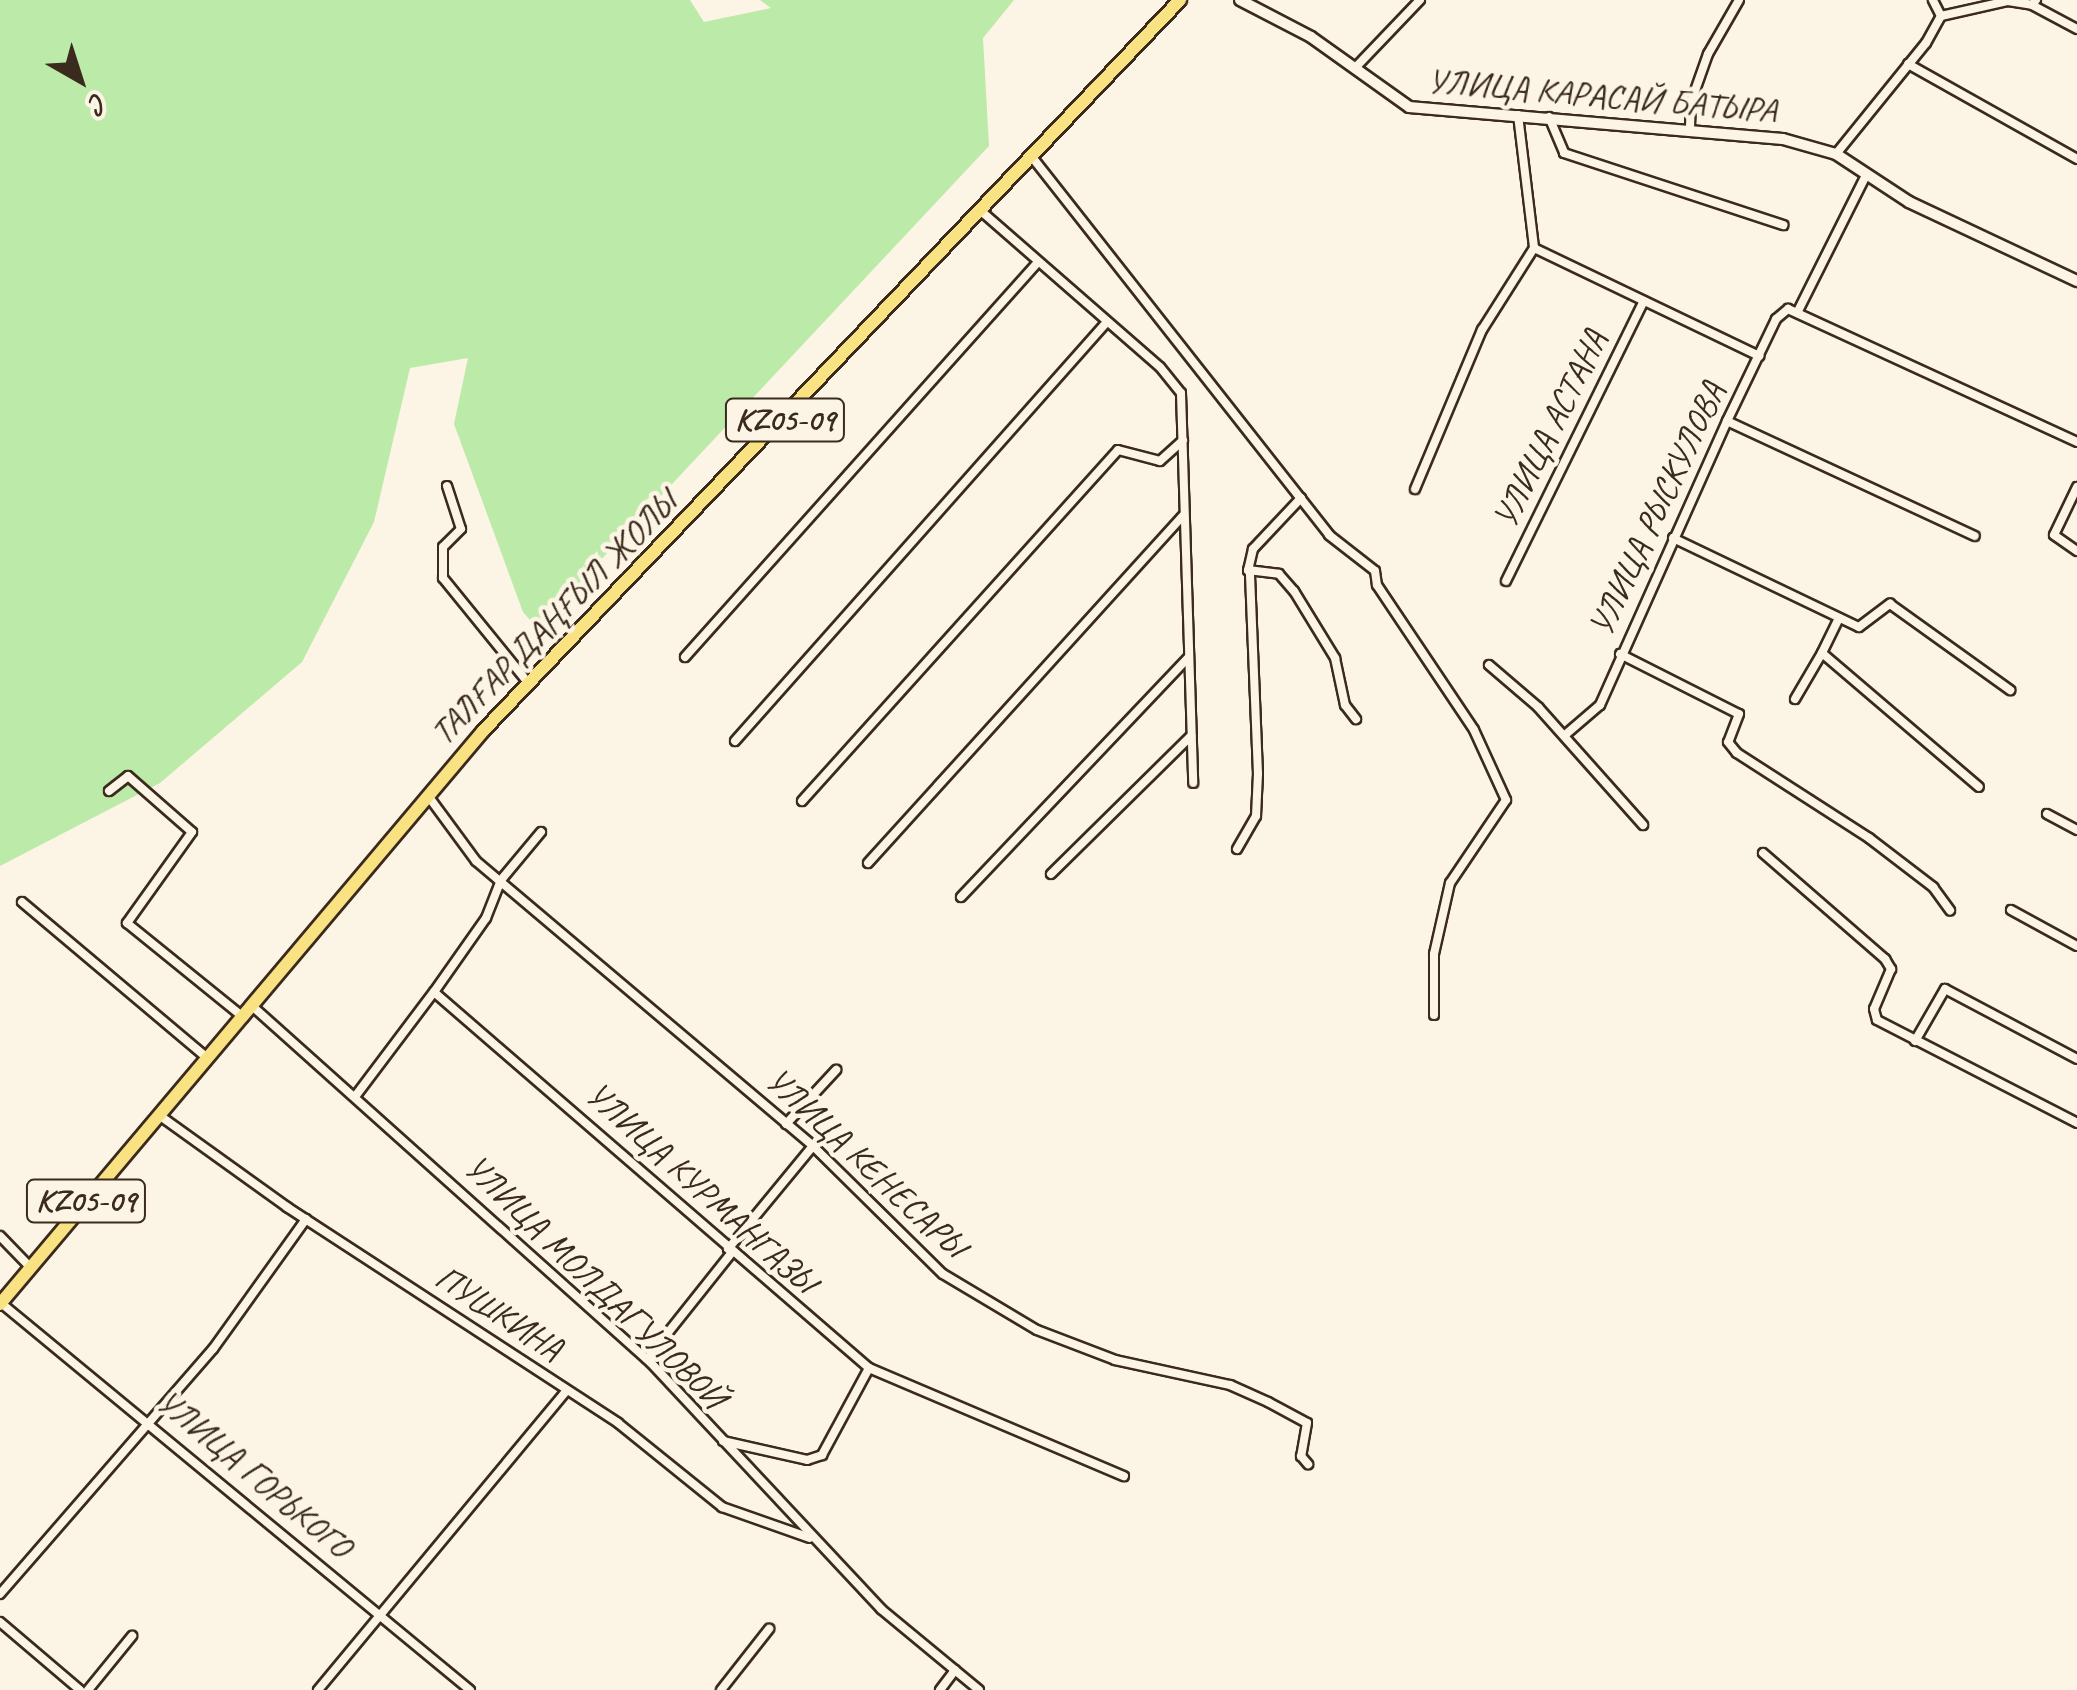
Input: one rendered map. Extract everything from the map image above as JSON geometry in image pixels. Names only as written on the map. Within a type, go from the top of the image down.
[{"type":"main road","name":"ТАЛҒАР ДАҢҒЫЛ ЖОЛЫ","points":[[0,1303],[428,796],[528,684],[1180,0]]},
{"type":"street","name":"УЛИЦА КАРАСАЙ БАТЫРА","points":[[1240,0],[1356,68],[1409,107],[1690,127],[1783,139],[1836,154],[1974,236],[2077,282]]},
{"type":"street","points":[[1356,68],[1420,0]]},
{"type":"street","points":[[1690,127],[1690,102],[1708,54],[1740,0]]},
{"type":"street","points":[[1933,0],[1941,16]]},
{"type":"street","points":[[1836,154],[1941,16],[2008,1],[2034,3],[2077,29]]},
{"type":"street","points":[[1908,64],[2077,160]]},
{"type":"street","points":[[1415,488],[1482,330],[1534,248],[1518,115]]},
{"type":"street","points":[[1550,116],[1564,154],[1783,225]]},
{"type":"street","points":[[1036,152],[1329,536],[1375,572],[1377,585],[1474,730],[1506,800],[1450,883],[1434,954],[1434,1015]]},
{"type":"street","points":[[1866,175],[1798,311],[2077,442]]},
{"type":"street","points":[[981,211],[1181,393],[1193,782]]},
{"type":"street","points":[[1534,248],[1759,356]]},
{"type":"street","points":[[685,657],[1038,262]]},
{"type":"street","name":"УЛИЦА АСТАНА","points":[[1506,581],[1644,300]]},
{"type":"street","name":"УЛИЦА РЫСКУЛОВА","points":[[1565,735],[1600,705],[1776,319],[1788,308],[1798,311]]},
{"type":"street","points":[[735,742],[1106,323]]},
{"type":"street","points":[[1727,421],[1975,536]]},
{"type":"street","points":[[802,801],[1118,450],[1160,461],[1183,440]]},
{"type":"street","points":[[446,486],[461,529],[443,547],[443,578],[528,684]]},
{"type":"street","points":[[2077,487],[2054,536],[2077,551]]},
{"type":"street","points":[[1237,849],[1256,816],[1258,774],[1250,571],[1253,549],[1301,498]]},
{"type":"street","points":[[868,863],[1183,516]]},
{"type":"street","points":[[1673,538],[1859,627],[1870,624],[1878,607],[1890,604],[2010,690]]},
{"type":"street","points":[[1250,571],[1279,574],[1294,591],[1335,658],[1345,704],[1356,720]]},
{"type":"street","points":[[1794,699],[1839,618]]},
{"type":"street","points":[[1822,653],[1979,787]]},
{"type":"street","points":[[1620,654],[1738,714],[1728,742],[1738,753],[1869,838],[1933,887],[1950,910]]},
{"type":"street","points":[[961,897],[1189,657]]},
{"type":"street","points":[[1489,665],[1565,735],[1644,825]]},
{"type":"street","points":[[1051,874],[1191,736]]},
{"type":"street","name":"УЛИЦА МОЛДАГУЛОВОЙ","points":[[110,791],[128,776],[192,832],[127,923],[356,1094],[647,1359],[881,1609],[979,1690]]},
{"type":"street","name":"УЛИЦА КЕНЕСАРЫ","points":[[428,796],[457,840],[812,1146],[969,1293],[1036,1330],[1116,1360],[1230,1386],[1268,1402],[1307,1422],[1301,1456],[1308,1464]]},
{"type":"street","points":[[2047,814],[2077,830]]},
{"type":"street","points":[[356,1094],[486,918],[502,880],[540,832]]},
{"type":"street","points":[[1763,853],[1885,958],[1891,970],[1874,1009],[1877,1020],[2077,1123]]},
{"type":"street","points":[[22,902],[207,1058]]},
{"type":"street","points":[[2011,910],[2077,946]]},
{"type":"street","points":[[1916,1040],[1945,989],[2077,1058]]},
{"type":"street","name":"УЛИЦА КУРМАНГАЗЫ","points":[[434,992],[869,1368],[1124,1476]]},
{"type":"street","points":[[786,1124],[836,1070]]},
{"type":"street","name":"ПУШКИНА","points":[[159,1115],[306,1219],[659,1452],[722,1507],[815,1540]]},
{"type":"street","points":[[647,1359],[812,1146]]},
{"type":"street","points":[[0,1594],[147,1418],[213,1349],[306,1219]]},
{"type":"street","points":[[0,1236],[30,1267]]},
{"type":"street","name":"УЛИЦА ГОРЬКОГО","points":[[0,1303],[147,1418],[470,1690]]},
{"type":"street","points":[[720,1440],[807,1460],[822,1454],[869,1368]]},
{"type":"street","points":[[318,1690],[566,1391]]},
{"type":"street","points":[[0,1622],[84,1690],[132,1636]]},
{"type":"street","points":[[722,1690],[769,1629]]},
{"type":"street","points":[[940,1690],[955,1670]]},
{"type":"green space","points":[[0,0],[690,0],[704,22],[771,8],[760,0],[1014,0],[983,38],[989,146],[537,628],[523,612],[454,424],[468,358],[410,368],[374,522],[302,662],[160,783],[0,866]]}]
